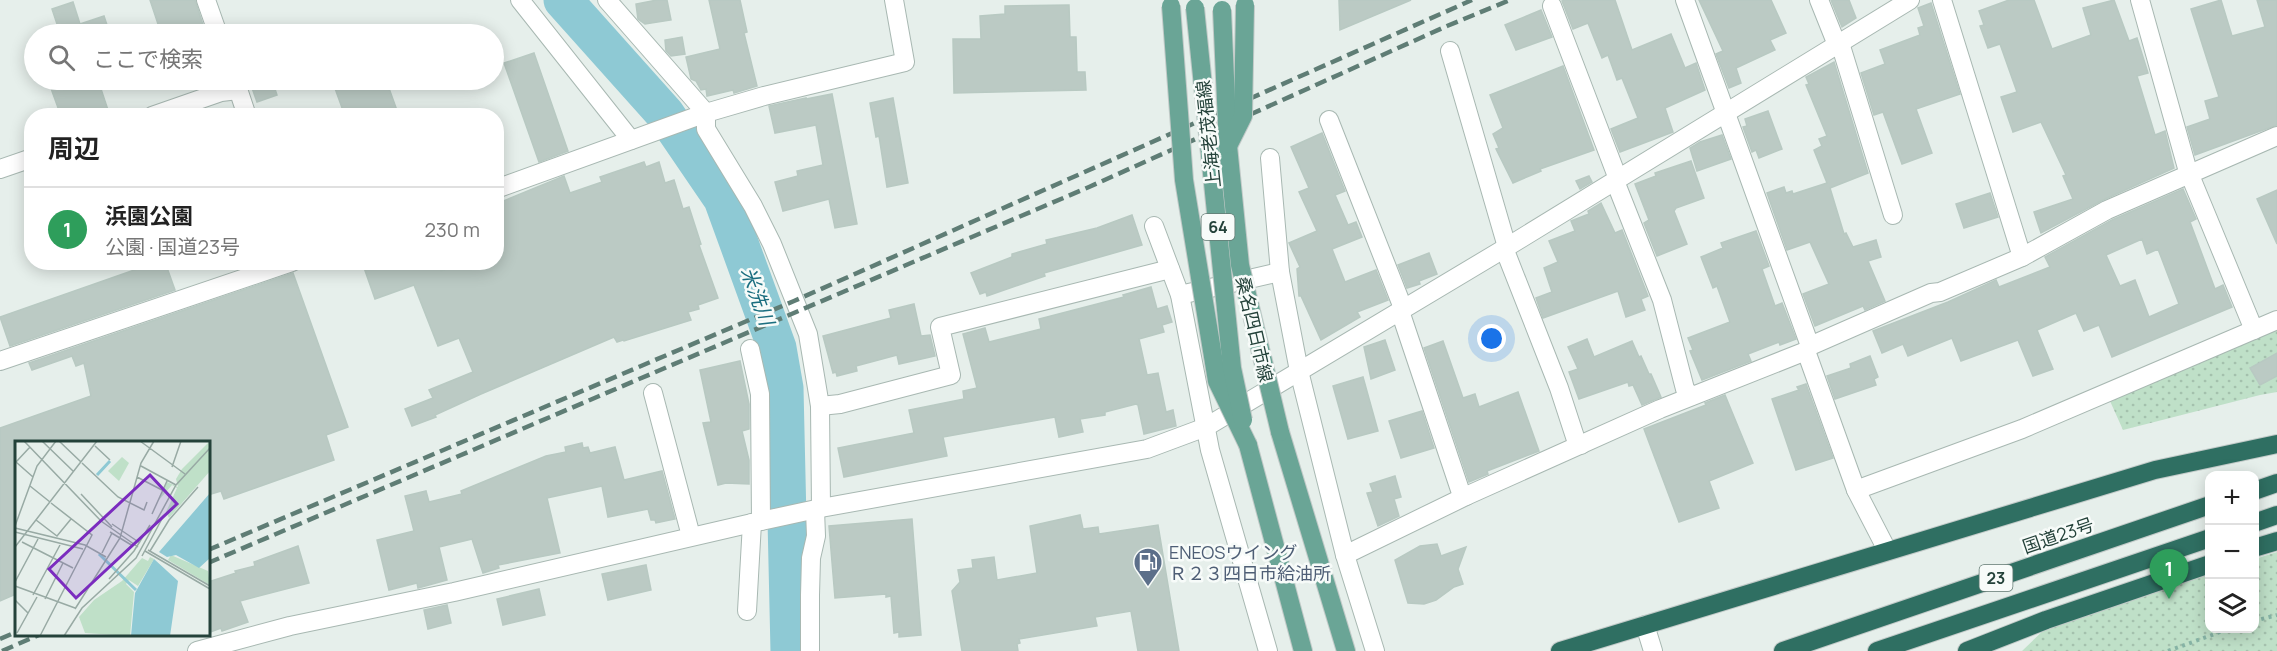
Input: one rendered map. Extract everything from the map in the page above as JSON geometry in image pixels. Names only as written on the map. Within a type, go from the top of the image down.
[{"type":"highway","points":[[1560,651],[2155,470],[2277,444]]},
{"type":"highway","points":[[2259,488],[2277,483]]},
{"type":"highway","name":"国道23号","points":[[1783,651],[2205,507]]},
{"type":"highway","points":[[2259,521],[2277,515]]},
{"type":"highway","name":"23","points":[[1877,651],[2205,540]]},
{"type":"highway","points":[[2259,546],[2277,541]]},
{"type":"highway","points":[[1975,649],[2046,620],[2205,566]]},
{"type":"main road","points":[[1171,3],[1184,180],[1217,381],[1248,445],[1303,651]]},
{"type":"main road","points":[[1228,146],[1243,116],[1245,3]]},
{"type":"main road","name":"上海老茂福線","points":[[1195,4],[1232,368],[1248,445]]},
{"type":"main road","name":"上海老茂福線","points":[[1222,5],[1228,146]]},
{"type":"main road","name":"桑名四日市線","points":[[1228,146],[1240,265],[1280,432],[1346,651]]},
{"type":"street","points":[[206,0],[214,24]]},
{"type":"street","points":[[520,0],[638,137]]},
{"type":"street","points":[[607,0],[702,114],[706,129],[753,206],[772,244],[808,334],[820,406],[815,510],[816,537],[811,567],[810,650]]},
{"type":"street","points":[[504,186],[702,114],[764,96],[905,62],[894,0]]},
{"type":"street","points":[[1685,0],[1727,113],[1856,490],[1887,550]]},
{"type":"street","points":[[1820,0],[1838,44],[1893,215]]},
{"type":"street","points":[[197,651],[290,626],[454,592],[691,536],[815,510],[1147,449],[1206,428],[1910,0]]},
{"type":"street","points":[[1942,0],[2022,257]]},
{"type":"street","points":[[2140,0],[2189,173],[2254,330]]},
{"type":"street","points":[[1552,6],[1662,300],[1685,389],[1690,396]]},
{"type":"street","points":[[1450,51],[1506,247],[1576,440],[1581,445]]},
{"type":"street","points":[[175,108],[225,90]]},
{"type":"street","points":[[238,90],[244,108]]},
{"type":"street","points":[[1329,120],[1402,309],[1461,493],[1466,496]]},
{"type":"street","points":[[1345,555],[1466,496],[1690,396],[1808,349],[1931,293],[1940,292],[2022,257],[2107,210],[2277,136]]},
{"type":"street","points":[[1270,159],[1280,272],[1299,371],[1345,555],[1376,651]]},
{"type":"street","points":[[0,169],[24,161]]},
{"type":"street","points":[[1154,226],[1180,295],[1210,450],[1268,651]]},
{"type":"street","points":[[820,406],[840,404],[951,375],[940,327],[1170,269]]},
{"type":"street","points":[[0,361],[268,270]]},
{"type":"street","points":[[1180,295],[1280,272]]},
{"type":"street","points":[[1856,490],[2022,429],[2277,320]]},
{"type":"street","points":[[747,611],[757,522],[760,394],[750,349]]},
{"type":"street","points":[[653,393],[691,536]]},
{"type":"street","points":[[1645,625],[1653,651]]},
{"type":"path","points":[[2259,620],[2277,615]]},
{"type":"path","points":[[2168,651],[2217,633]]},
{"type":"green space","points":[[2277,328],[2277,392],[2123,430],[2110,401]]},
{"type":"green space","points":[[2277,552],[2277,651],[2022,651],[2049,625],[2205,575],[2205,633],[2259,633],[2259,558]]},
{"type":"building","points":[[150,0],[195,0],[203,24],[158,24]]},
{"type":"building","points":[[667,0],[671,20],[645,24],[638,19],[636,4]]},
{"type":"building","points":[[709,0],[740,0],[747,32],[744,33],[757,86],[734,93],[733,90],[707,96],[706,89],[701,90],[696,81],[691,79],[686,57],[720,49]]},
{"type":"building","points":[[1339,0],[1411,0],[1340,30]]},
{"type":"building","points":[[1615,0],[1632,50],[1671,34],[1685,68],[1696,63],[1705,90],[1665,108],[1673,132],[1620,152],[1611,129],[1638,118],[1622,78],[1617,80],[1608,55],[1602,58],[1588,23],[1573,29],[1562,1]]},
{"type":"building","points":[[1699,0],[1771,0],[1786,33],[1770,40],[1775,50],[1736,68],[1741,83],[1729,88],[1716,54],[1723,51]]},
{"type":"building","points":[[1831,0],[1849,0],[1856,18],[1842,27]]},
{"type":"building","points":[[2009,0],[2034,0],[2052,49],[2091,35],[2083,8],[2114,0],[2129,41],[2137,38],[2148,73],[2137,76],[2155,135],[2165,131],[2174,168],[2103,200],[2041,233],[2034,212],[2073,199],[2063,176],[2066,175],[2041,122],[2013,132],[2001,97],[2017,92],[2000,44],[1988,48],[1980,26],[1984,25],[1979,11]]},
{"type":"building","points":[[2221,0],[2232,36],[2265,27],[2257,0],[2277,0],[2277,125],[2195,155],[2187,127],[2210,119],[2205,101],[2219,97],[2191,9]]},
{"type":"building","points":[[73,2],[80,24],[57,24],[52,9]]},
{"type":"building","points":[[1931,3],[1960,94],[1916,109],[1932,153],[1902,164],[1883,112],[1874,115],[1861,73],[1885,64],[1880,50],[1920,35],[1918,28],[1924,26],[1918,8]]},
{"type":"building","points":[[1069,5],[1070,37],[1076,37],[1077,72],[1085,72],[1086,90],[954,93],[953,39],[981,39],[980,16],[1005,14],[1005,6]]},
{"type":"building","points":[[1541,10],[1552,37],[1516,50],[1505,25]]},
{"type":"building","points":[[104,16],[107,24],[80,24]]},
{"type":"building","points":[[682,37],[685,54],[671,56],[666,51],[665,40]]},
{"type":"building","points":[[534,53],[568,151],[539,162],[504,63]]},
{"type":"building","points":[[1834,62],[1868,173],[1830,188],[1844,234],[1846,233],[1853,247],[1876,240],[1881,257],[1868,261],[1885,301],[1865,310],[1863,306],[1815,326],[1803,294],[1829,284],[1810,242],[1787,250],[1767,193],[1784,187],[1786,193],[1792,191],[1793,194],[1827,183],[1814,150],[1822,146],[1819,139],[1827,136],[1806,85],[1809,84],[1806,77]]},
{"type":"building","points":[[1563,66],[1594,150],[1540,169],[1541,171],[1513,183],[1496,149],[1499,148],[1493,134],[1503,128],[1490,95]]},
{"type":"building","points":[[52,90],[101,90],[107,108],[58,108]]},
{"type":"building","points":[[253,90],[275,90],[277,95],[257,102]]},
{"type":"building","points":[[336,90],[390,90],[396,108],[342,108]]},
{"type":"building","points":[[832,94],[857,224],[835,228],[829,199],[783,211],[775,182],[798,176],[797,171],[823,165],[816,125],[775,133],[769,106]]},
{"type":"building","points":[[893,98],[908,183],[887,187],[879,136],[876,137],[870,103]]},
{"type":"building","points":[[1768,111],[1782,149],[1759,158],[1756,150],[1752,152],[1743,127],[1747,126],[1745,119]]},
{"type":"building","points":[[1322,133],[1345,191],[1335,195],[1348,225],[1356,222],[1362,237],[1332,249],[1345,282],[1376,270],[1388,300],[1357,312],[1360,317],[1321,340],[1299,296],[1297,269],[1300,267],[1289,243],[1317,231],[1299,192],[1309,188],[1291,147]]},
{"type":"building","points":[[1722,135],[1731,159],[1697,171],[1690,148]]},
{"type":"building","points":[[1691,161],[1704,198],[1676,208],[1674,211],[1687,244],[1657,256],[1644,223],[1649,220],[1635,184],[1656,176],[1655,173]]},
{"type":"building","points":[[644,162],[646,167],[659,162],[665,183],[674,180],[683,209],[689,207],[701,244],[699,245],[718,298],[698,305],[699,309],[688,312],[691,320],[624,341],[617,342],[614,337],[412,426],[405,409],[433,398],[429,390],[473,372],[459,338],[438,346],[414,285],[375,299],[365,270],[504,270],[504,201],[564,176],[570,193],[602,182],[600,177]]},
{"type":"building","points":[[1589,176],[1592,182],[1580,189],[1576,181]]},
{"type":"building","points":[[2183,189],[2196,219],[2190,222],[2215,289],[2223,285],[2232,307],[2112,357],[2099,325],[2084,331],[2076,313],[2037,330],[2053,369],[2033,376],[2018,340],[1961,361],[1952,338],[1908,356],[1903,344],[1882,353],[1873,331],[1948,302],[1996,280],[1999,287],[2050,267],[2045,257],[2112,220]],"holes":[[[2142,239],[2147,254],[2158,249],[2179,304],[2149,317],[2135,280],[2120,286],[2106,255]]]},
{"type":"building","points":[[2277,190],[2277,244],[2257,199]]},
{"type":"building","points":[[1990,193],[1998,217],[1964,228],[1956,204]]},
{"type":"building","points":[[1601,203],[1615,233],[1622,230],[1648,296],[1641,299],[1645,310],[1626,317],[1618,291],[1543,318],[1536,298],[1552,292],[1544,268],[1558,262],[1549,241],[1575,231],[1571,221],[1589,214],[1588,211]]},
{"type":"building","points":[[1132,215],[1142,245],[1044,273],[1045,276],[987,296],[986,292],[980,294],[971,273],[1012,257],[1012,254],[1047,244],[1046,240],[1097,228]]},
{"type":"building","points":[[1756,231],[1769,266],[1762,269],[1775,306],[1782,303],[1796,339],[1780,345],[1779,342],[1748,354],[1751,361],[1702,380],[1690,351],[1693,350],[1688,338],[1730,322],[1717,286],[1713,288],[1701,257],[1723,248],[1721,243]]},
{"type":"building","points":[[1429,253],[1437,274],[1419,281],[1420,284],[1407,288],[1398,265]]},
{"type":"building","points":[[134,270],[168,270],[175,290],[10,346],[0,317]]},
{"type":"building","points":[[293,273],[348,427],[326,435],[334,460],[224,499],[221,491],[210,494],[210,441],[15,441],[15,594],[0,601],[0,428],[91,396],[84,363],[76,366],[72,356],[32,370],[29,363]]},
{"type":"building","points":[[1151,287],[1157,309],[1167,306],[1172,322],[1162,325],[1164,332],[1139,339],[1147,375],[1158,373],[1166,412],[1173,410],[1176,426],[1144,434],[1136,404],[1105,412],[1105,415],[1080,419],[1083,432],[1059,437],[1055,417],[943,437],[947,456],[844,477],[838,448],[914,433],[909,410],[964,399],[963,391],[977,388],[963,334],[985,328],[989,342],[1041,329],[1039,319],[1124,297],[1123,295]]},
{"type":"building","points":[[914,304],[921,336],[930,335],[935,356],[899,364],[897,355],[856,366],[857,371],[837,376],[836,372],[833,373],[823,336],[891,318],[889,310]]},
{"type":"building","points":[[1587,339],[1594,357],[1632,341],[1661,397],[1642,405],[1633,385],[1629,386],[1628,382],[1579,399],[1569,372],[1578,369],[1568,347]]},
{"type":"building","points":[[1385,340],[1395,370],[1371,379],[1364,347]]},
{"type":"building","points":[[1443,341],[1463,398],[1475,394],[1479,407],[1518,392],[1539,451],[1487,471],[1488,474],[1469,482],[1424,348]]},
{"type":"building","points":[[2277,353],[2277,376],[2260,385],[2250,368]]},
{"type":"building","points":[[1870,356],[1878,377],[1874,379],[1876,385],[1835,399],[1827,376],[1851,368],[1850,364]]},
{"type":"building","points":[[740,361],[749,404],[749,429],[742,431],[749,460],[749,484],[718,485],[703,423],[711,422],[700,370]]},
{"type":"building","points":[[1363,377],[1378,431],[1348,439],[1333,386]]},
{"type":"building","points":[[1806,384],[1833,458],[1796,470],[1772,399],[1799,390],[1797,387]]},
{"type":"building","points":[[1725,395],[1753,463],[1709,481],[1719,508],[1679,522],[1644,429],[1706,405],[1705,403]]},
{"type":"building","points":[[1422,411],[1434,448],[1401,458],[1389,421]]},
{"type":"building","points":[[582,443],[583,448],[588,447],[590,453],[615,447],[624,480],[662,471],[675,519],[656,523],[655,520],[651,520],[648,509],[608,517],[602,486],[547,498],[560,553],[498,565],[499,568],[483,573],[472,539],[439,547],[447,580],[418,588],[417,583],[389,590],[377,540],[414,531],[405,496],[426,491],[429,502],[462,494],[461,491],[546,456],[566,452],[565,447]]},
{"type":"building","points":[[1395,476],[1401,497],[1394,499],[1399,516],[1378,526],[1367,493],[1373,492],[1370,484]]},
{"type":"building","points":[[1080,515],[1083,529],[1098,527],[1099,534],[1158,525],[1179,651],[1138,651],[1131,611],[1095,617],[1097,626],[1019,639],[1018,651],[962,651],[952,591],[960,582],[958,570],[973,568],[972,560],[994,557],[997,580],[1037,573],[1030,526]]},
{"type":"building","points":[[912,519],[921,635],[899,637],[899,632],[894,633],[891,596],[886,597],[886,594],[835,598],[829,526]]},
{"type":"building","points":[[1437,544],[1441,556],[1466,547],[1458,569],[1463,584],[1454,587],[1436,600],[1424,604],[1408,603],[1395,560],[1420,546]]},
{"type":"building","points":[[298,546],[309,583],[240,601],[248,622],[222,631],[221,628],[210,632],[210,581],[255,566],[254,562]]},
{"type":"building","points":[[646,565],[651,590],[608,600],[602,574]]},
{"type":"building","points":[[539,589],[545,615],[503,625],[497,599]]},
{"type":"building","points":[[447,605],[451,623],[428,629],[424,610]]},
{"type":"waterway","name":"米洗川","points":[[563,0],[665,114],[723,199],[777,348],[784,388],[790,651]]},
{"type":"railway","points":[[210,549],[794,301],[1472,0]]},
{"type":"railway","points":[[210,562],[1089,187],[1447,26],[1510,0]]},
{"type":"railway","points":[[0,639],[15,632]]},
{"type":"railway","points":[[2,651],[36,636]]},
{"type":"place","name":"ENEOSウイング Ｒ２３四日市給油所","points":[[1148,588]]},
{"type":"place","name":"浜園公園","points":[[2169,599]]}]
